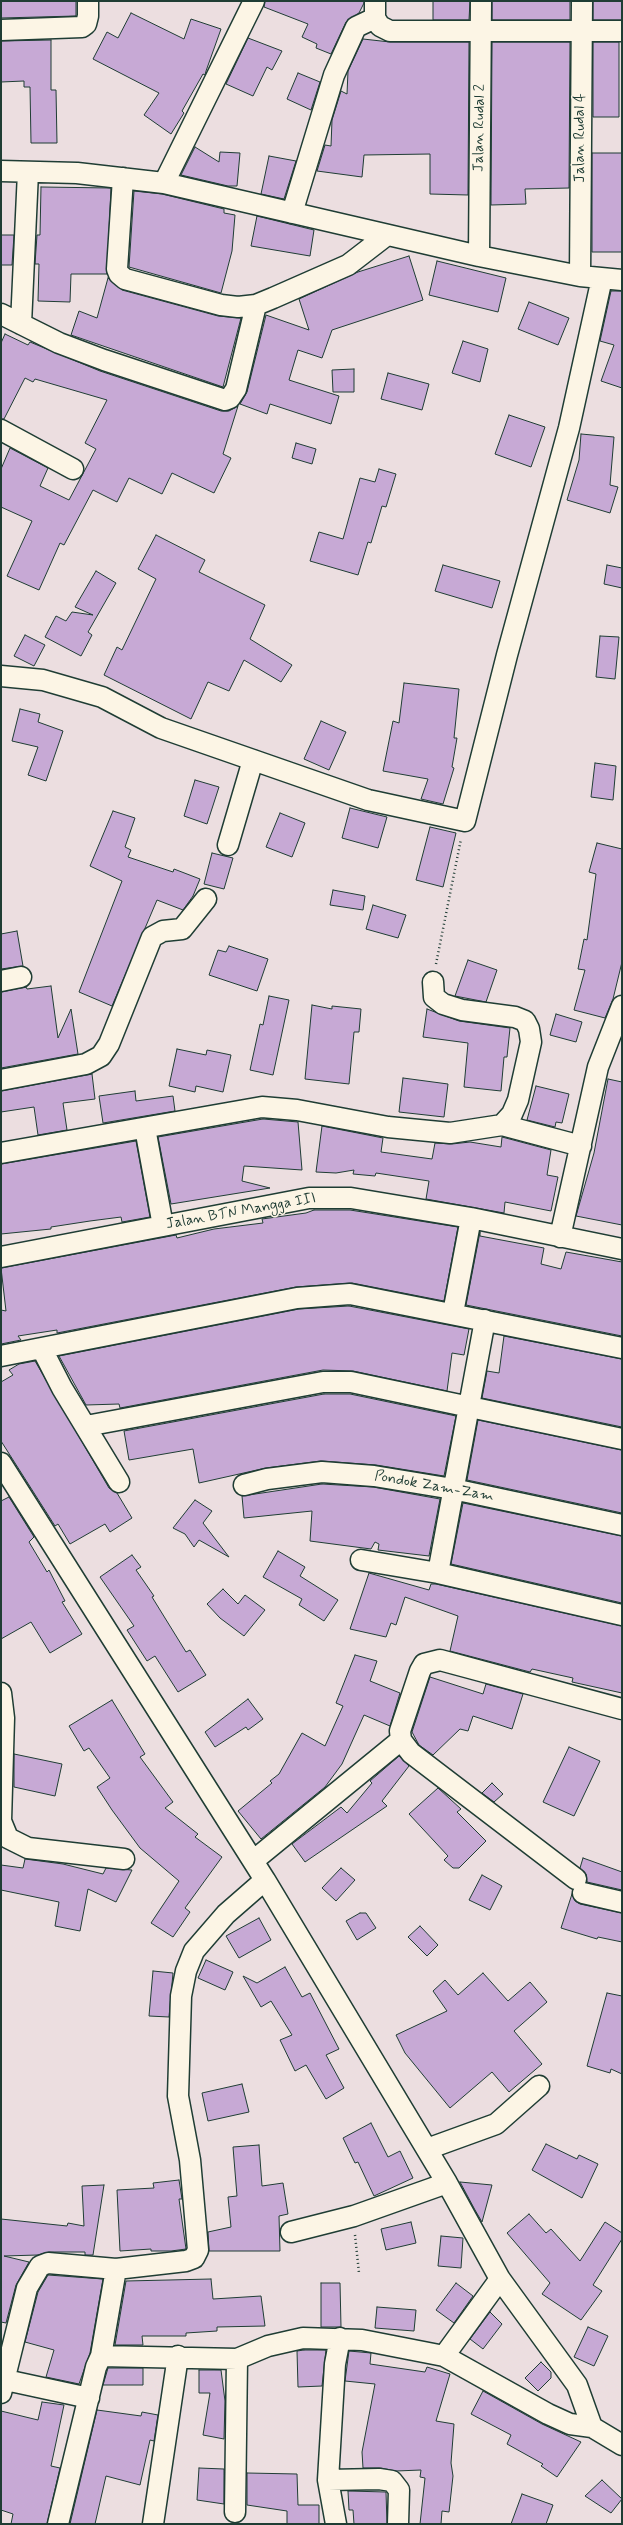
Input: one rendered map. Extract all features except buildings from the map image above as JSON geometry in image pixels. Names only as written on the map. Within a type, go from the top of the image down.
[{"type":"street","points":[[1,30],[82,27],[86,24],[88,16],[88,1]]},
{"type":"street","points":[[164,183],[254,1]]},
{"type":"street","name":"Jalan Rudal 2","points":[[479,256],[482,30],[481,1]]},
{"type":"street","name":"Jalan Rudal 4","points":[[580,276],[582,1]]},
{"type":"street","points":[[292,213],[334,75],[356,27],[377,15],[390,31],[622,31]]},
{"type":"street","points":[[1,171],[77,173],[164,183],[479,256],[580,276],[622,280]]},
{"type":"street","points":[[21,324],[28,172]]},
{"type":"street","points":[[123,178],[117,268],[119,274],[125,279],[221,305],[238,307],[256,305],[348,265],[387,234]]},
{"type":"street","points":[[1,676],[43,680],[102,698],[161,728],[368,800],[465,821],[511,640],[569,428],[602,278]]},
{"type":"street","points":[[1,314],[59,343],[104,360],[226,400],[230,398],[236,389],[256,305]]},
{"type":"street","points":[[1,430],[73,470]]},
{"type":"street","points":[[228,845],[254,760]]},
{"type":"street","points":[[1,1080],[86,1064],[101,1056],[109,1044],[152,937],[163,931],[182,929],[206,899]]},
{"type":"street","points":[[1,981],[21,977]]},
{"type":"street","points":[[432,982],[434,997],[443,1004],[462,1010],[516,1017],[525,1021],[529,1029],[531,1042],[518,1100],[512,1114],[502,1125]]},
{"type":"street","points":[[560,1237],[598,1067],[621,1010]]},
{"type":"street","points":[[1,1153],[262,1107],[297,1110],[388,1127],[450,1132],[502,1125],[581,1146]]},
{"type":"street","points":[[145,1128],[163,1226]]},
{"type":"street","name":"Jalan BTN Mangga III","points":[[1,1257],[309,1198],[351,1198],[471,1218],[622,1249]]},
{"type":"street","points":[[453,1313],[471,1218]]},
{"type":"street","points":[[1,1356],[297,1298],[325,1294],[350,1294],[453,1313],[622,1348]]},
{"type":"street","points":[[438,1573],[452,1489],[485,1320]]},
{"type":"street","points":[[42,1349],[62,1388],[119,1482]]},
{"type":"street","points":[[86,1426],[323,1382],[351,1382],[622,1439]]},
{"type":"street","points":[[1,1463],[265,1880],[427,2149],[500,2279],[577,2385],[592,2427]]},
{"type":"street","name":"Pondok Zam-Zam","points":[[244,1485],[267,1479],[322,1472],[374,1476],[452,1489],[622,1525]]},
{"type":"street","points":[[361,1560],[438,1573],[622,1615]]},
{"type":"street","points":[[622,1709],[440,1660],[430,1661],[424,1664],[420,1671],[400,1731],[401,1740],[411,1753],[580,1886],[622,1902]]},
{"type":"street","points":[[1,1694],[4,1718],[1,1821],[5,1838],[28,1848],[124,1859]]},
{"type":"street","points":[[253,1861],[401,1740]]},
{"type":"street","points":[[89,2398],[2,2384],[27,2288],[40,2266],[48,2263],[116,2269],[186,2261],[194,2258],[198,2250],[190,2160],[178,2096],[181,1996],[186,1971],[194,1951],[226,1914],[265,1880]]},
{"type":"street","points":[[427,2149],[496,2124],[539,2086]]},
{"type":"street","points":[[291,2232],[354,2216],[447,2183]]},
{"type":"street","points":[[58,2524],[96,2367],[101,2356],[116,2269]]},
{"type":"street","points":[[444,2356],[500,2279]]},
{"type":"street","points":[[101,2356],[178,2356],[237,2359],[268,2346],[303,2338],[340,2338],[362,2340],[444,2356],[548,2414],[570,2424],[592,2427],[622,2445]]},
{"type":"street","points":[[336,2524],[328,2480],[335,2364],[340,2338]]},
{"type":"street","points":[[153,2524],[178,2356]]},
{"type":"street","points":[[235,2512],[237,2359]]},
{"type":"street","points":[[328,2480],[379,2479],[392,2481],[398,2490],[398,2524]]},
{"type":"path","points":[[432,982],[465,821]]},
{"type":"path","points":[[354,2216],[359,2273]]}]
